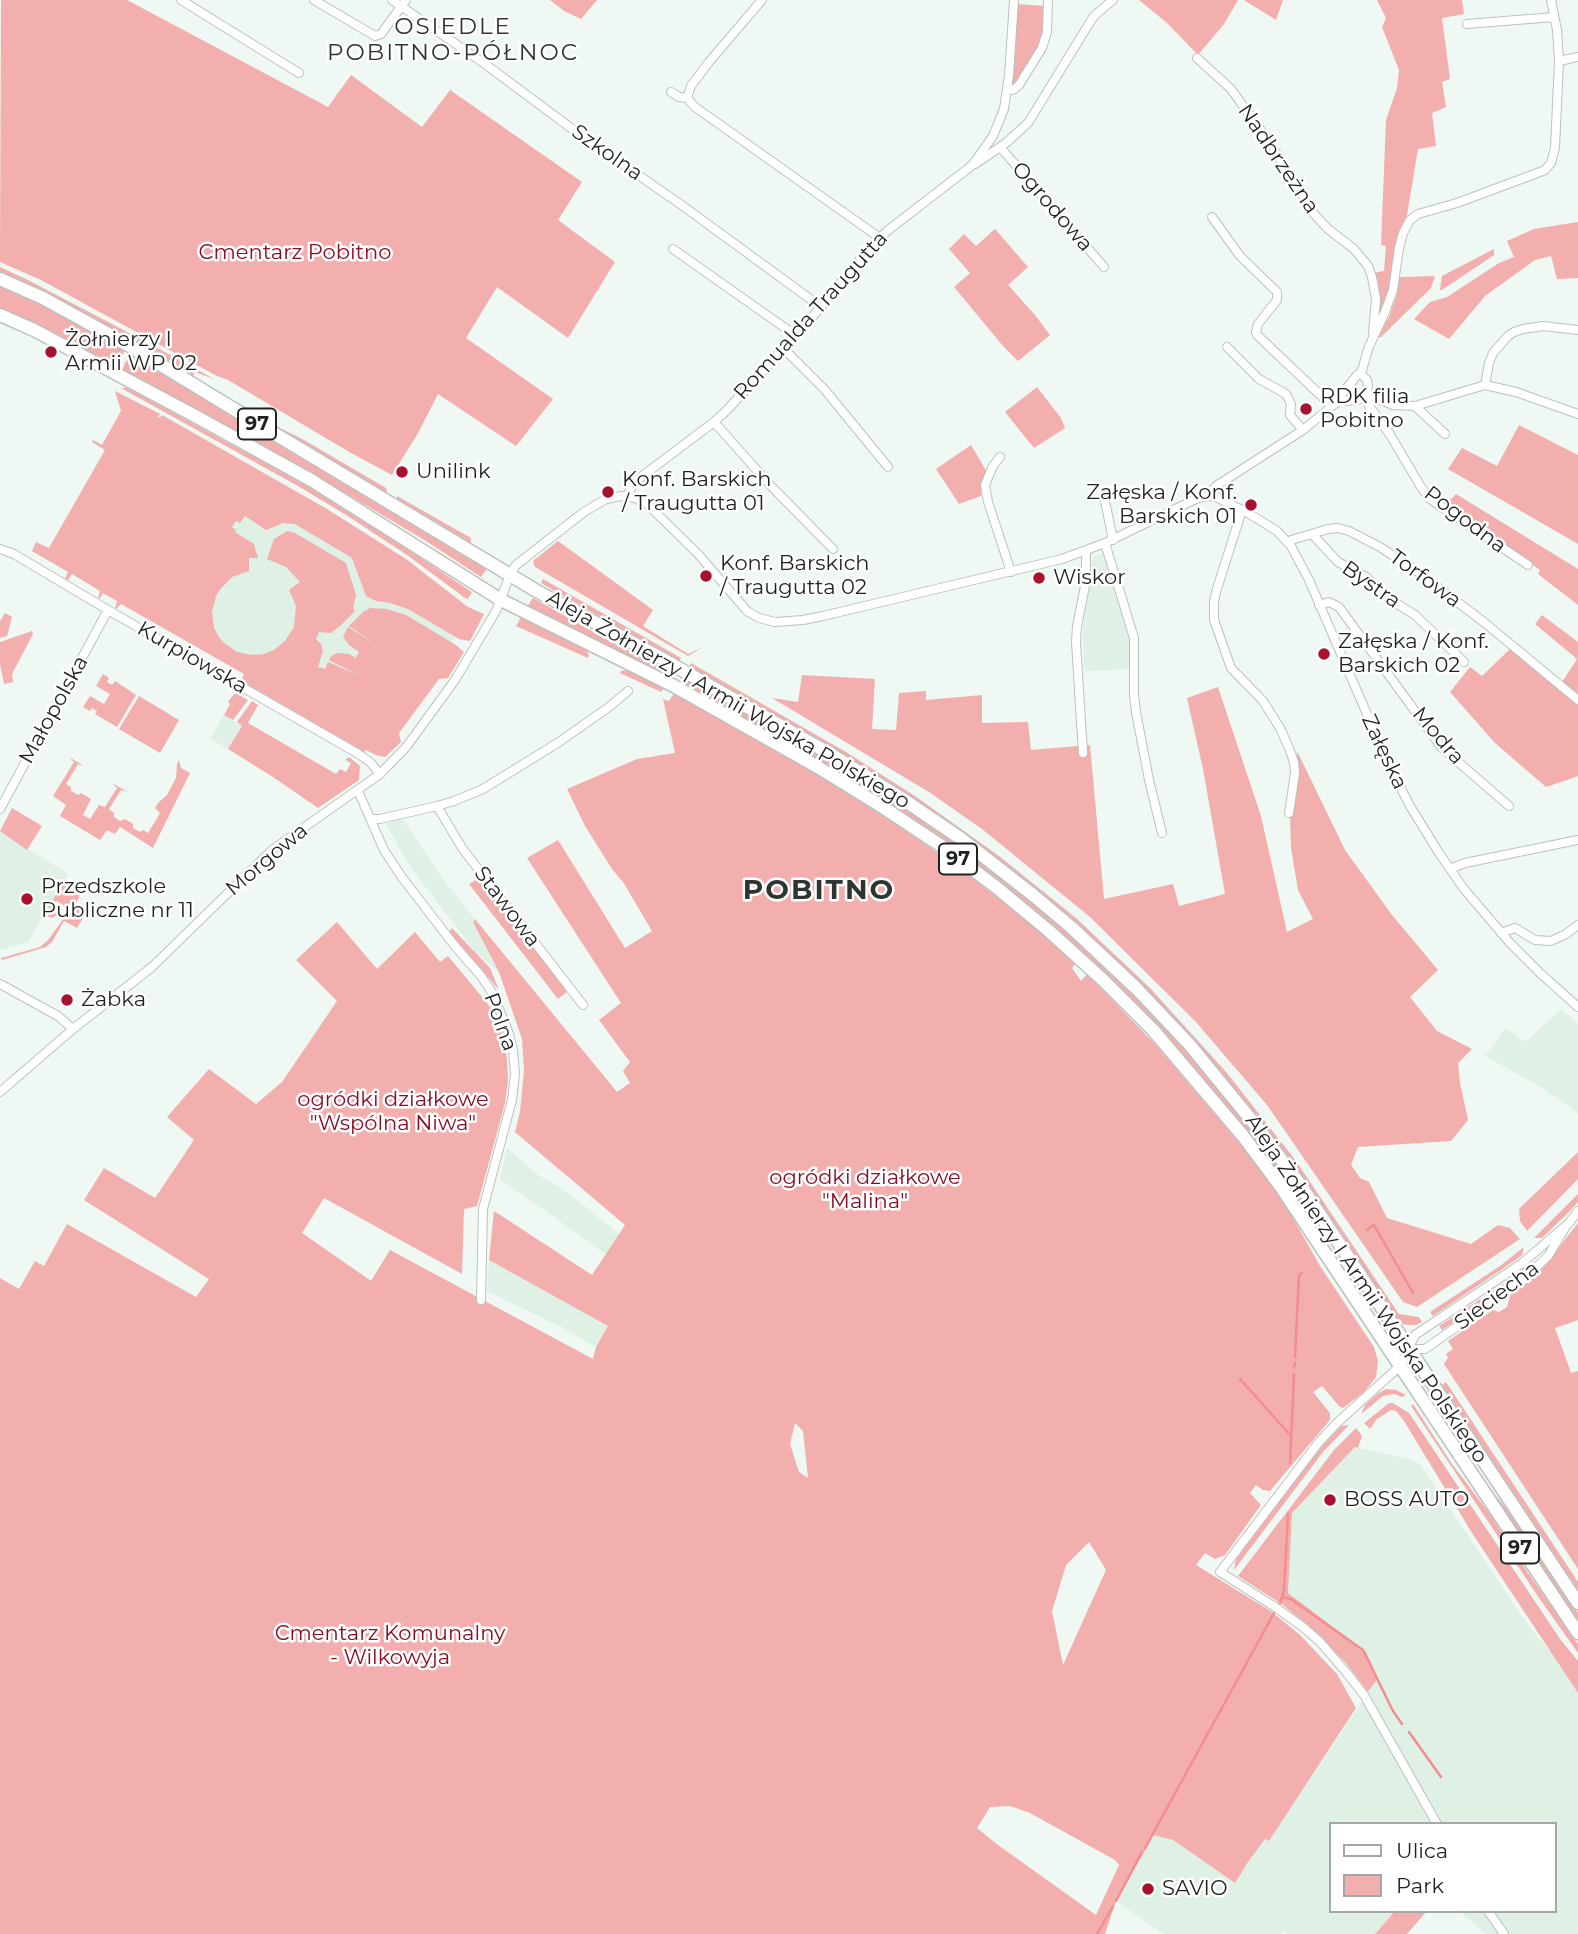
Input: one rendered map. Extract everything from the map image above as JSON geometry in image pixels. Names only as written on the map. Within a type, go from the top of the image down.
[{"type":"main road","name":"Aleja Żołnierzy I Armii Wojska Polskiego","points":[[0,278],[43,298],[130,346],[510,575],[878,783],[960,838],[1061,919],[1136,988],[1238,1101],[1299,1183],[1578,1603]]},
{"type":"main road","name":"Aleja Żołnierzy I Armii Wojska Polskiego","points":[[0,315],[34,330],[197,417],[311,481],[501,600],[670,684],[849,786],[940,845],[1049,931],[1153,1030],[1226,1114],[1281,1187],[1578,1633]]},
{"type":"street","points":[[181,0],[299,73]]},
{"type":"street","points":[[314,0],[375,36],[381,34],[403,3]]},
{"type":"street","name":"Szkolna","points":[[392,0],[403,3],[575,131],[821,307]]},
{"type":"street","points":[[687,98],[701,73],[762,0]]},
{"type":"street","points":[[1007,90],[1013,90],[1019,85],[1042,48],[1047,32],[1048,0]]},
{"type":"street","points":[[970,167],[1000,147],[1028,123],[1094,16],[1113,0]]},
{"type":"street","points":[[510,575],[526,555],[584,512],[610,498],[627,496],[638,499],[651,508],[698,554],[743,607],[756,617],[769,621],[803,620],[1086,552],[1192,500],[1209,496],[1216,486],[1303,430],[1342,398],[1344,390],[1355,376],[1361,374],[1393,290],[1401,240],[1410,220],[1418,214],[1457,203],[1545,170],[1551,163],[1555,148],[1559,61],[1551,0]]},
{"type":"street","name":"Romualda Traugutta","points":[[627,496],[637,480],[714,422],[821,307],[880,238],[970,167],[989,142],[1004,109],[1011,1]]},
{"type":"street","points":[[1467,24],[1554,18]]},
{"type":"street","points":[[1559,61],[1578,57]]},
{"type":"street","name":"Nadbrzeżna","points":[[1197,58],[1231,89],[1272,146],[1314,215],[1354,248],[1368,265],[1376,299],[1373,337]]},
{"type":"street","points":[[671,92],[678,97],[687,98],[695,107],[880,238]]},
{"type":"street","name":"Ogrodowa","points":[[1000,147],[1104,267]]},
{"type":"street","points":[[1212,217],[1240,256],[1277,292],[1277,300],[1258,324],[1257,335],[1332,406]]},
{"type":"street","points":[[673,249],[795,335]]},
{"type":"street","points":[[1485,385],[1493,353],[1514,332],[1543,326],[1578,330]]},
{"type":"street","points":[[1227,347],[1259,379],[1286,394],[1292,404],[1290,415],[1303,430]]},
{"type":"street","points":[[783,348],[825,390],[888,467]]},
{"type":"street","name":"Pogodna","points":[[1361,374],[1367,380],[1369,406],[1420,488],[1430,499],[1528,565]]},
{"type":"street","points":[[1342,398],[1345,401],[1354,401],[1368,395],[1393,405],[1415,406],[1485,385],[1516,392],[1578,414]]},
{"type":"street","points":[[1415,406],[1445,434]]},
{"type":"street","points":[[714,422],[770,485],[833,549]]},
{"type":"street","points":[[1000,457],[985,485],[1011,572]]},
{"type":"street","name":"Załęska","points":[[1209,496],[1218,498],[1272,527],[1288,541],[1302,566],[1398,784],[1429,837],[1450,869],[1501,933],[1532,966],[1578,1007]]},
{"type":"street","points":[[1105,501],[1109,542],[1134,638],[1136,712],[1162,834]]},
{"type":"street","points":[[1242,510],[1216,592],[1214,620],[1231,668],[1264,702],[1289,748],[1295,773],[1289,813]]},
{"type":"street","name":"Torfowa","points":[[1288,541],[1338,528],[1389,552],[1485,623],[1578,700]]},
{"type":"street","name":"Bystra","points":[[1312,534],[1338,562],[1366,577],[1391,600],[1415,615],[1464,662]]},
{"type":"street","name":"Kurpiowska","points":[[0,549],[14,554],[357,753],[370,762],[380,774]]},
{"type":"street","points":[[1083,753],[1076,642],[1086,580],[1086,552]]},
{"type":"street","name":"Morgowa","points":[[0,1092],[167,953],[272,850],[380,774],[407,746],[462,669],[501,600],[510,575]]},
{"type":"street","name":"Modra","points":[[1319,605],[1329,603],[1339,607],[1442,748],[1509,806]]},
{"type":"street","name":"Małopolska","points":[[0,809],[108,610]]},
{"type":"street","points":[[372,819],[454,802],[487,788],[559,742],[628,691]]},
{"type":"street","name":"Polna","points":[[358,791],[372,819],[373,829],[401,876],[493,994],[513,1050],[515,1074],[512,1100],[484,1209],[481,1300]]},
{"type":"street","name":"Stawowa","points":[[437,806],[462,848],[583,1004]]},
{"type":"street","points":[[1450,869],[1465,863],[1578,840]]},
{"type":"street","points":[[1501,933],[1514,928],[1535,940],[1551,941],[1578,925]]},
{"type":"street","points":[[0,984],[58,1016],[73,1029]]},
{"type":"street","name":"Sieciecha","points":[[1409,1349],[1425,1349],[1522,1281],[1548,1256],[1578,1212]]},
{"type":"street","name":"Sieciecha","points":[[1436,1822],[1364,1695],[1321,1642],[1275,1607],[1220,1572],[1319,1442],[1399,1366],[1415,1335],[1508,1274],[1569,1223]]},
{"type":"street","points":[[1489,1913],[1504,1934]]},
{"type":"shaded area","points":[[255,491],[383,567],[457,634],[389,747],[169,628]]},
{"type":"shaded area","points":[[1105,552],[1130,637],[1131,669],[1084,671],[1083,628],[1093,557]]},
{"type":"shaded area","points":[[224,715],[242,726],[228,749],[210,738]]},
{"type":"shaded area","points":[[402,818],[442,878],[475,919],[473,922],[499,972],[476,953],[409,865],[386,824]]},
{"type":"shaded area","name":"Przedszkole Publiczne nr 11","points":[[0,831],[68,874],[28,942],[0,950]]},
{"type":"shaded area","points":[[1561,1009],[1578,1024],[1578,1113],[1541,1087],[1485,1056],[1506,1028],[1526,1042]]},
{"type":"shaded area","points":[[507,1148],[538,1175],[561,1188],[619,1234],[606,1254],[500,1179]]},
{"type":"shaded area","points":[[489,1260],[609,1326],[596,1347],[487,1291]]},
{"type":"shaded area","points":[[1355,1447],[1413,1460],[1420,1464],[1525,1621],[1552,1654],[1578,1693],[1578,1934],[1486,1934],[1461,1913],[1557,1913],[1557,1822],[1330,1822],[1330,1913],[1393,1913],[1375,1934],[1288,1934],[1283,1930],[1280,1934],[1164,1934],[1117,1902],[1154,1834],[1173,1840],[1234,1883],[1266,1838],[1269,1840],[1378,1678],[1366,1652],[1288,1594],[1292,1513]]},
{"type":"green space","name":"Cmentarz Pobitno","points":[[1,0],[127,0],[328,107],[351,75],[422,127],[450,90],[582,182],[558,220],[615,262],[568,338],[497,287],[466,338],[553,399],[516,446],[438,394],[392,475],[228,380],[41,280],[0,262]]},
{"type":"green space","points":[[550,0],[597,0],[581,19]]},
{"type":"green space","points":[[1139,0],[1238,0],[1224,24],[1198,55],[1167,23]]},
{"type":"green space","points":[[1244,0],[1283,0],[1276,20]]},
{"type":"green space","points":[[1377,0],[1462,0],[1464,14],[1442,18],[1450,79],[1442,82],[1446,107],[1432,113],[1436,146],[1418,149],[1407,215],[1396,242],[1393,283],[1375,329],[1373,273],[1384,271],[1386,246],[1381,245],[1386,120],[1397,88],[1399,70],[1382,27],[1386,18]]},
{"type":"green space","points":[[1016,4],[1045,6],[1044,37],[1015,87],[1009,88]]},
{"type":"green space","points":[[1578,222],[1578,278],[1557,279],[1551,256],[1535,260],[1485,296],[1449,339],[1414,319],[1430,302],[1447,297],[1499,263],[1514,257],[1507,241],[1534,229]]},
{"type":"green space","points":[[995,229],[1028,267],[1008,285],[1050,335],[1018,361],[954,287],[970,273],[949,249],[964,234],[976,246]]},
{"type":"green space","points":[[1494,249],[1494,255],[1440,290],[1442,276]]},
{"type":"green space","points":[[0,267],[133,335],[131,339],[58,299],[0,272]]},
{"type":"green space","points":[[1435,276],[1431,288],[1381,337],[1376,337],[1389,317],[1397,294],[1399,277]]},
{"type":"green space","points":[[0,285],[125,350],[116,368],[0,308]]},
{"type":"green space","points":[[139,338],[214,379],[195,372],[193,376],[136,342]]},
{"type":"green space","points":[[130,353],[276,443],[488,567],[481,577],[347,494],[122,370]]},
{"type":"green space","points":[[1037,387],[1061,418],[1065,428],[1034,448],[1005,412]]},
{"type":"green space","points":[[121,388],[128,388],[308,486],[359,517],[472,592],[468,599],[346,515]]},
{"type":"green space","points":[[115,391],[160,414],[159,418],[162,415],[327,509],[406,559],[468,607],[484,614],[470,641],[459,639],[408,609],[366,596],[352,558],[295,524],[283,523],[266,530],[245,516],[240,523],[236,521],[232,527],[235,532],[254,544],[258,558],[249,558],[249,571],[232,577],[221,588],[212,612],[214,628],[219,637],[237,652],[252,655],[274,650],[285,641],[294,627],[296,606],[289,590],[300,582],[286,567],[267,559],[274,539],[287,531],[346,563],[356,595],[353,609],[355,611],[340,626],[331,633],[319,632],[316,639],[323,651],[318,667],[325,669],[328,662],[358,675],[329,660],[337,653],[356,658],[359,652],[343,637],[348,627],[375,644],[349,626],[370,608],[387,609],[406,615],[464,652],[448,678],[439,679],[399,733],[401,742],[385,757],[366,750],[364,752],[241,681],[244,674],[121,604],[115,608],[117,601],[103,593],[98,598],[100,591],[72,574],[68,580],[65,579],[68,572],[32,551],[36,542],[49,548],[105,450],[92,442],[93,440],[102,445],[121,411]]},
{"type":"green space","points":[[274,425],[304,440],[387,491],[385,492]]},
{"type":"green space","points":[[1519,425],[1578,455],[1578,544],[1448,469],[1462,448],[1497,466]]},
{"type":"green space","points":[[971,445],[987,472],[981,496],[959,504],[936,469]]},
{"type":"green space","points":[[1456,494],[1578,569],[1578,605],[1538,574],[1540,570],[1446,504]]},
{"type":"green space","points":[[397,496],[471,538],[471,543],[397,499]]},
{"type":"green space","points":[[558,541],[653,610],[643,626],[688,654],[703,647],[688,656],[535,567],[533,561]]},
{"type":"green space","points":[[543,579],[681,658],[679,662],[541,583]]},
{"type":"green space","points":[[533,598],[615,644],[673,672],[670,678],[527,607]]},
{"type":"green space","points":[[5,613],[12,617],[7,636],[0,638],[0,621]]},
{"type":"green space","points":[[1542,615],[1578,642],[1578,695],[1562,682],[1577,659],[1535,624]]},
{"type":"green space","points":[[521,617],[586,649],[588,658],[516,626]]},
{"type":"green space","points":[[32,631],[33,634],[12,674],[13,682],[4,684],[0,642]]},
{"type":"green space","points":[[1511,648],[1578,704],[1578,776],[1546,787],[1495,743],[1450,692],[1470,667],[1482,676]]},
{"type":"green space","points":[[691,663],[846,752],[915,796],[999,856],[1076,918],[1150,988],[1227,1073],[1296,1161],[1399,1314],[1419,1317],[1422,1322],[1408,1325],[1396,1317],[1314,1194],[1234,1088],[1209,1059],[1056,907],[950,824],[689,667]]},
{"type":"green space","points":[[628,670],[664,688],[661,692],[620,673]]},
{"type":"green space","points":[[103,674],[109,678],[107,682],[112,685],[115,681],[136,695],[117,727],[95,714],[97,711],[92,708],[90,711],[83,707],[90,696],[104,704],[110,694],[96,686]]},
{"type":"green space","points":[[802,675],[875,679],[872,729],[896,730],[899,693],[926,691],[926,700],[982,695],[982,723],[1028,722],[1031,750],[1090,745],[1104,899],[1173,884],[1179,906],[1225,894],[1203,769],[1187,698],[1218,687],[1261,816],[1287,932],[1313,919],[1298,890],[1291,848],[1290,816],[1297,777],[1297,751],[1345,850],[1392,915],[1438,970],[1410,997],[1437,1031],[1472,1049],[1458,1063],[1468,1120],[1451,1141],[1358,1147],[1351,1165],[1360,1178],[1369,1182],[1387,1218],[1471,1244],[1498,1225],[1510,1228],[1520,1239],[1417,1307],[1403,1302],[1267,1105],[1196,1022],[1090,917],[982,829],[929,792],[772,698],[798,702]]},
{"type":"green space","points":[[683,678],[900,804],[1003,878],[1088,951],[1168,1030],[1231,1103],[1288,1178],[1380,1315],[1327,1237],[1228,1108],[1168,1039],[1106,975],[1022,901],[680,683]]},
{"type":"green space","points":[[235,693],[248,700],[233,720],[224,715],[230,704],[228,702]]},
{"type":"green space","points":[[674,693],[883,815],[968,874],[1046,937],[1076,963],[1072,968],[1081,981],[1087,974],[1156,1045],[1247,1152],[1284,1202],[1320,1266],[1374,1347],[1378,1361],[1376,1377],[1364,1392],[1343,1408],[1322,1386],[1313,1392],[1330,1413],[1330,1420],[1270,1491],[1256,1485],[1250,1493],[1261,1505],[1225,1555],[1215,1559],[1205,1553],[1196,1565],[1272,1612],[1300,1635],[1337,1674],[1356,1708],[1269,1841],[1265,1839],[1235,1883],[1173,1840],[1154,1835],[1116,1901],[1105,1934],[0,1934],[0,1278],[19,1289],[35,1261],[44,1266],[67,1224],[196,1297],[209,1279],[84,1200],[104,1168],[155,1198],[194,1140],[167,1117],[209,1069],[256,1104],[282,1082],[337,1001],[296,960],[337,922],[377,969],[415,932],[440,962],[448,956],[492,1009],[503,1035],[507,1059],[505,1103],[477,1206],[464,1209],[462,1274],[324,1198],[302,1233],[371,1281],[390,1250],[593,1359],[596,1347],[608,1326],[489,1260],[494,1211],[592,1275],[625,1225],[515,1132],[524,1071],[522,1039],[499,972],[473,922],[475,919],[617,1092],[630,1083],[623,1071],[630,1062],[599,1020],[621,1003],[527,858],[558,840],[625,948],[652,931],[585,826],[567,789],[637,759],[675,753],[663,699],[669,701]],"holes":[[[795,1423],[803,1431],[808,1478],[799,1472],[790,1444]],[[1089,1542],[1106,1570],[1063,1665],[1052,1611],[1066,1565]],[[1010,1806],[1030,1813],[1115,1860],[1119,1865],[1096,1915],[977,1828],[990,1807]]]},
{"type":"green space","points":[[139,696],[179,720],[160,753],[119,729]]},
{"type":"green space","points":[[252,701],[258,705],[248,723],[336,774],[340,769],[346,772],[351,763],[345,760],[349,757],[360,766],[359,780],[318,808],[228,749],[242,726],[237,722]]},
{"type":"green space","points":[[69,757],[84,766],[78,764],[66,784],[71,787],[71,791],[91,799],[83,815],[90,819],[99,805],[105,807],[117,788],[112,783],[128,792],[121,790],[109,809],[114,813],[114,817],[120,821],[125,819],[133,824],[133,828],[148,833],[160,813],[155,808],[167,795],[176,778],[179,760],[181,768],[190,773],[153,848],[120,827],[115,834],[107,830],[100,840],[60,816],[66,805],[53,796],[74,762]]},
{"type":"green space","points":[[12,808],[42,826],[27,850],[0,831]]},
{"type":"green space","points":[[481,877],[569,990],[558,999],[469,884]]},
{"type":"green space","points":[[62,884],[80,895],[75,906],[86,913],[77,928],[64,921],[46,947],[2,960],[1,958],[40,947],[64,918],[78,918],[80,914],[56,901],[53,905],[60,909],[60,913],[52,918],[44,915]]},
{"type":"green space","points":[[452,928],[490,968],[499,990],[449,932]]},
{"type":"green space","points":[[1578,1152],[1578,1179],[1527,1231],[1520,1221],[1519,1209]]},
{"type":"green space","points":[[1578,1194],[1578,1202],[1564,1217],[1542,1238],[1534,1238]]},
{"type":"green space","points":[[1578,1223],[1578,1320],[1555,1328],[1571,1373],[1578,1371],[1578,1569],[1444,1364],[1448,1358],[1446,1354],[1453,1349],[1448,1341],[1493,1310],[1499,1312],[1507,1307],[1510,1296],[1539,1272]]},
{"type":"green space","points":[[1524,1247],[1522,1255],[1514,1261],[1433,1316],[1430,1312],[1500,1266]]},
{"type":"green space","points":[[1533,1259],[1518,1276],[1487,1301],[1442,1330],[1439,1326],[1511,1279]]},
{"type":"green space","points":[[1446,1382],[1578,1582],[1578,1591],[1441,1386]]},
{"type":"green space","points":[[1386,1389],[1406,1395],[1383,1396],[1361,1414],[1365,1405]]},
{"type":"green space","points":[[1389,1403],[1409,1413],[1560,1639],[1578,1661],[1578,1693],[1472,1533],[1404,1421],[1396,1411],[1391,1410],[1377,1419],[1370,1429],[1364,1423]]},
{"type":"green space","points":[[1413,1404],[1578,1644],[1578,1653],[1411,1406]]},
{"type":"green space","points":[[1349,1425],[1323,1452],[1234,1570],[1236,1559],[1312,1457],[1341,1426]]},
{"type":"green space","points":[[1356,1428],[1362,1436],[1358,1448],[1355,1447],[1292,1513],[1288,1593],[1366,1652],[1378,1678],[1368,1692],[1346,1663],[1314,1631],[1283,1605],[1238,1576],[1334,1450]]},
{"type":"green space","points":[[1487,1487],[1514,1518],[1578,1613],[1578,1623]]},
{"type":"green space","points":[[1393,1913],[1425,1913],[1407,1934],[1375,1934]]},
{"type":"waterway","points":[[1367,1230],[1374,1225],[1413,1293]]},
{"type":"waterway","points":[[1295,1357],[1299,1275],[1302,1273]]},
{"type":"waterway","points":[[1294,1367],[1295,1363]]},
{"type":"waterway","points":[[1290,1463],[1294,1374]]},
{"type":"waterway","points":[[1240,1379],[1291,1436]]},
{"type":"waterway","points":[[1280,1603],[1284,1591],[1288,1514]]},
{"type":"waterway","points":[[1282,1597],[1291,1599],[1363,1650],[1402,1724]]},
{"type":"waterway","points":[[1145,1848],[1274,1613]]},
{"type":"waterway","points":[[1409,1732],[1441,1777]]},
{"type":"waterway","points":[[1116,1901],[1142,1852]]},
{"type":"waterway","points":[[1097,1934],[1113,1906]]},
{"type":"place","name":"Żołnierzy I Armii WP 02","points":[[51,352]]},
{"type":"place","name":"RDK filia Pobitno","points":[[1306,409]]},
{"type":"place","name":"Unilink","points":[[402,472]]},
{"type":"place","name":"Konf. Barskich / Traugutta 01","points":[[608,492]]},
{"type":"place","name":"Załęska / Konf. Barskich 01","points":[[1251,505]]},
{"type":"place","name":"Konf. Barskich / Traugutta 02","points":[[706,576]]},
{"type":"place","name":"Wiskor","points":[[1039,578]]},
{"type":"place","name":"Załęska / Konf. Barskich 02","points":[[1324,654]]},
{"type":"place","name":"Przedszkole Publiczne nr 11","points":[[27,899]]},
{"type":"place","name":"Żabka","points":[[67,1000]]},
{"type":"place","name":"BOSS AUTO","points":[[1330,1500]]},
{"type":"place","name":"SAVIO","points":[[1148,1889]]},
{"type":"district","name":"OSIEDLE POBITNO-PÓŁNOC","points":[[453,40]]},
{"type":"district","name":"POBITNO","points":[[819,891]]},
{"type":"park label","name":"ogródki działkowe \"Wspólna Niwa\"","points":[[393,1112]]},
{"type":"park label","name":"ogródki działkowe \"Malina\"","points":[[865,1190]]},
{"type":"park label","name":"Cmentarz Komunalny - Wilkowyja","points":[[390,1646]]}]
